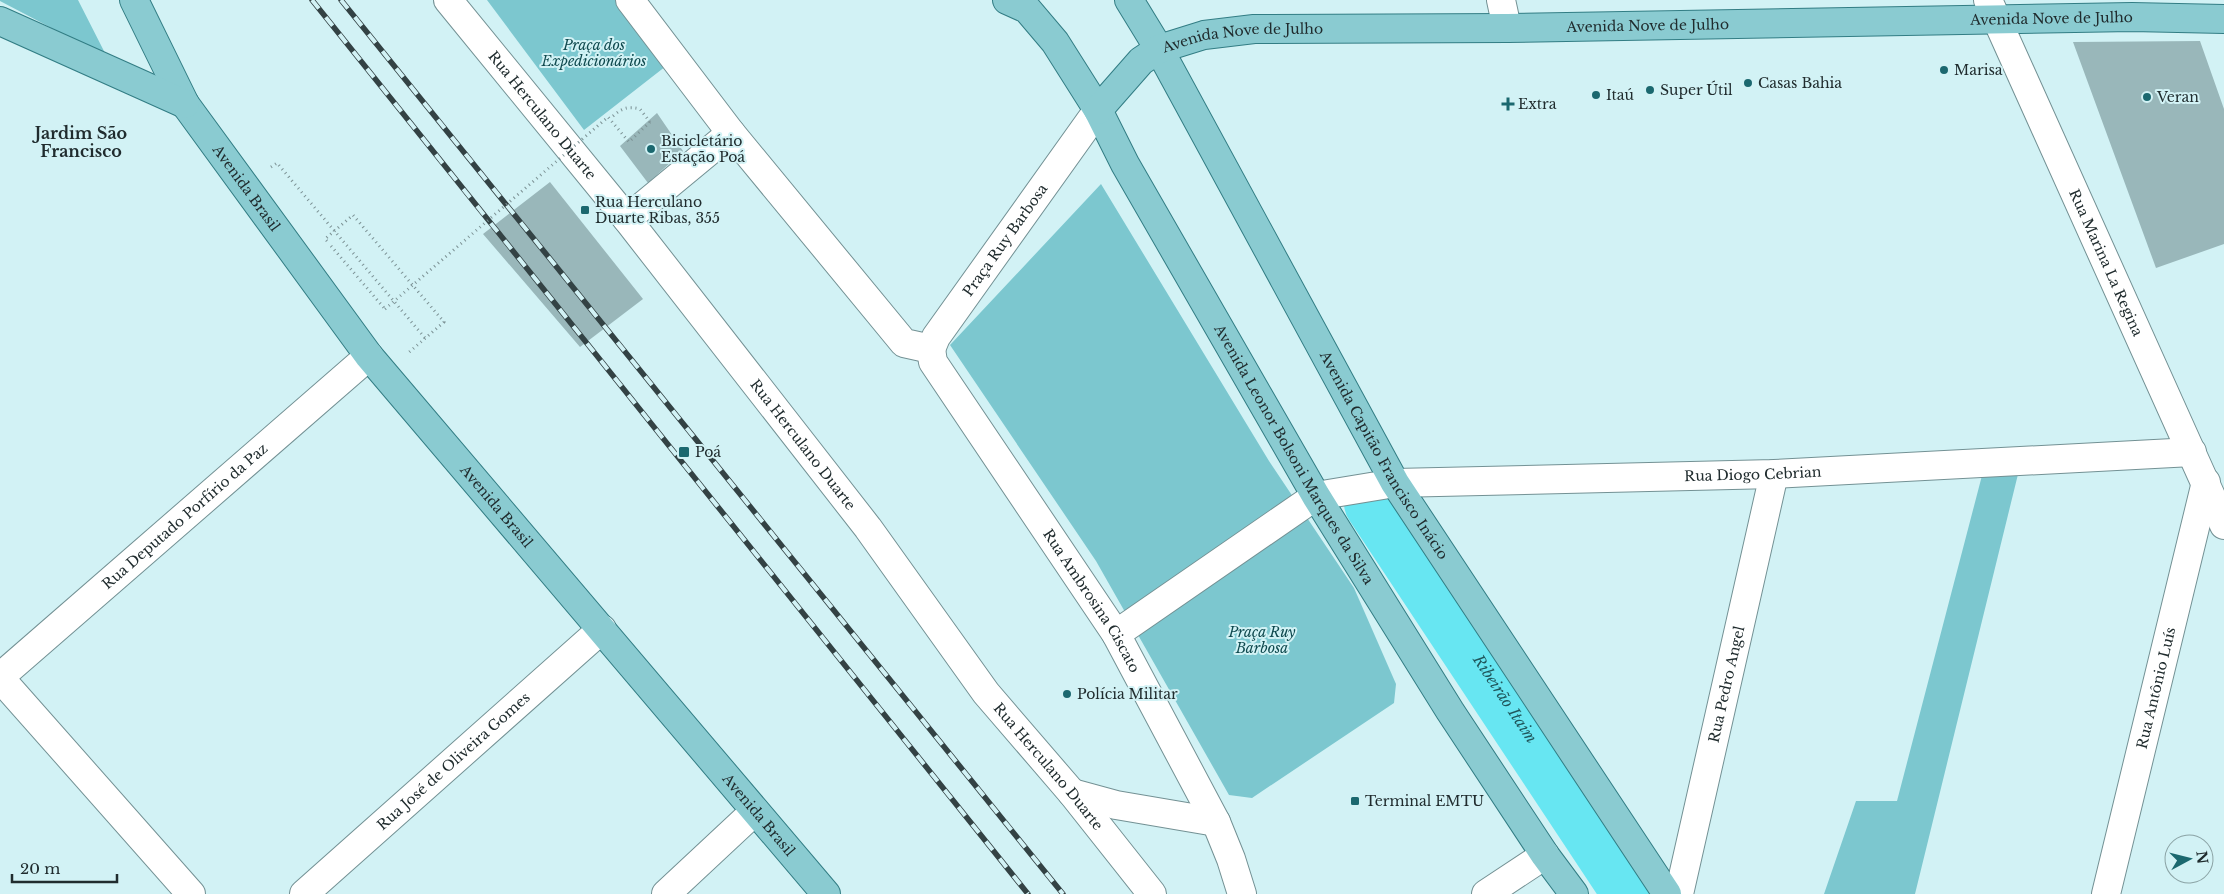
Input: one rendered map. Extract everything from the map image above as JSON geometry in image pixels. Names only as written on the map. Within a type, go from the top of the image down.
[{"type":"main road","name":"Avenida Brasil","points":[[134,0],[185,104],[377,365],[826,894]]},
{"type":"main road","name":"Avenida Capitão Francisco Inácio","points":[[1129,0],[1159,49],[1396,483],[1667,894]]},
{"type":"main road","name":"Avenida Leonor Bolsoni Marques da Silva","points":[[1017,5],[1055,42],[1098,110],[1125,164],[1316,496],[1450,711],[1545,855],[1574,894]]},
{"type":"main road","name":"Avenida Nove de Julho","points":[[1098,110],[1141,61],[1159,49],[1204,35],[1254,28],[1507,28],[1992,10],[2129,9],[2224,19]]},
{"type":"main road","points":[[0,21],[185,104]]},
{"type":"street","name":"Rua Herculano Duarte","points":[[448,0],[627,219],[868,528],[986,693],[1072,793],[1152,894]]},
{"type":"street","points":[[630,0],[731,133],[904,343],[931,349]]},
{"type":"street","points":[[1501,0],[1507,28]]},
{"type":"street","name":"Rua Marina La Regina","points":[[1992,10],[2224,525]]},
{"type":"street","name":"Praça Ruy Barbosa","points":[[931,349],[936,337],[1098,110]]},
{"type":"street","points":[[627,219],[731,133]]},
{"type":"street","name":"Rua Ambrosina Ciscato","points":[[931,349],[933,362],[1116,634],[1216,822],[1231,859],[1242,894]]},
{"type":"street","name":"Rua Deputado Porfírio da Paz","points":[[0,678],[377,365]]},
{"type":"street","name":"Rua Diogo Cebrian","points":[[1316,496],[1396,483],[1774,474],[2192,452]]},
{"type":"street","name":"Rua Pedro Angel","points":[[1680,894],[1774,474]]},
{"type":"street","name":"Rua Antônio Luís","points":[[2106,894],[2206,482]]},
{"type":"street","points":[[1116,634],[1316,496]]},
{"type":"street","name":"Rua José de Oliveira Gomes","points":[[304,894],[602,629]]},
{"type":"street","points":[[0,678],[191,894]]},
{"type":"street","points":[[1072,793],[1116,805],[1216,822]]},
{"type":"street","points":[[666,894],[755,811]]},
{"type":"street","points":[[1486,894],[1545,855]]},
{"type":"path","points":[[377,365],[425,338],[444,322],[359,222],[353,215],[325,239],[385,309],[608,117],[629,142],[650,122],[640,109],[633,107],[622,108],[612,116]]},
{"type":"path","points":[[277,163],[425,338]]},
{"type":"green space","points":[[78,0],[107,57],[0,1]]},
{"type":"green space","name":"Praça dos Expedicionários","points":[[487,0],[644,0],[684,52],[584,130]]},
{"type":"green space","name":"Praça Ruy Barbosa","points":[[1101,184],[1269,461],[1354,588],[1396,684],[1394,703],[1252,798],[1229,795],[1096,561],[950,345]]},
{"type":"green space","points":[[2021,462],[1915,894],[1824,894],[1856,801],[1897,801],[1985,464]]},
{"type":"building","points":[[2200,41],[2224,109],[2224,244],[2156,268],[2073,42]]},
{"type":"building","name":"Bicicletário Estação Poá","points":[[657,113],[683,151],[648,183],[620,146]]},
{"type":"building","points":[[550,182],[643,299],[580,347],[483,234]]},
{"type":"waterway","name":"Ribeirão Itaim","points":[[1375,503],[1634,894]]},
{"type":"railway","points":[[312,0],[1028,894]]},
{"type":"railway","points":[[341,0],[1063,894]]},
{"type":"place","name":"Marisa","points":[[1944,70]]},
{"type":"place","name":"Casas Bahia","points":[[1748,83]]},
{"type":"place","name":"Super Útil","points":[[1650,90]]},
{"type":"place","name":"Itaú","points":[[1596,95]]},
{"type":"place","name":"Veran","points":[[2147,97]]},
{"type":"place","name":"Extra","points":[[1508,104]]},
{"type":"place","name":"Bicicletário Estação Poá","points":[[651,149]]},
{"type":"place","name":"Rua Herculano Duarte Ribas, 355","points":[[585,210]]},
{"type":"place","name":"Poá","points":[[684,452]]},
{"type":"place","name":"Polícia Militar","points":[[1067,694]]},
{"type":"place","name":"Terminal EMTU","points":[[1355,801]]},
{"type":"district","name":"Jardim São Francisco","points":[[81,142]]}]
